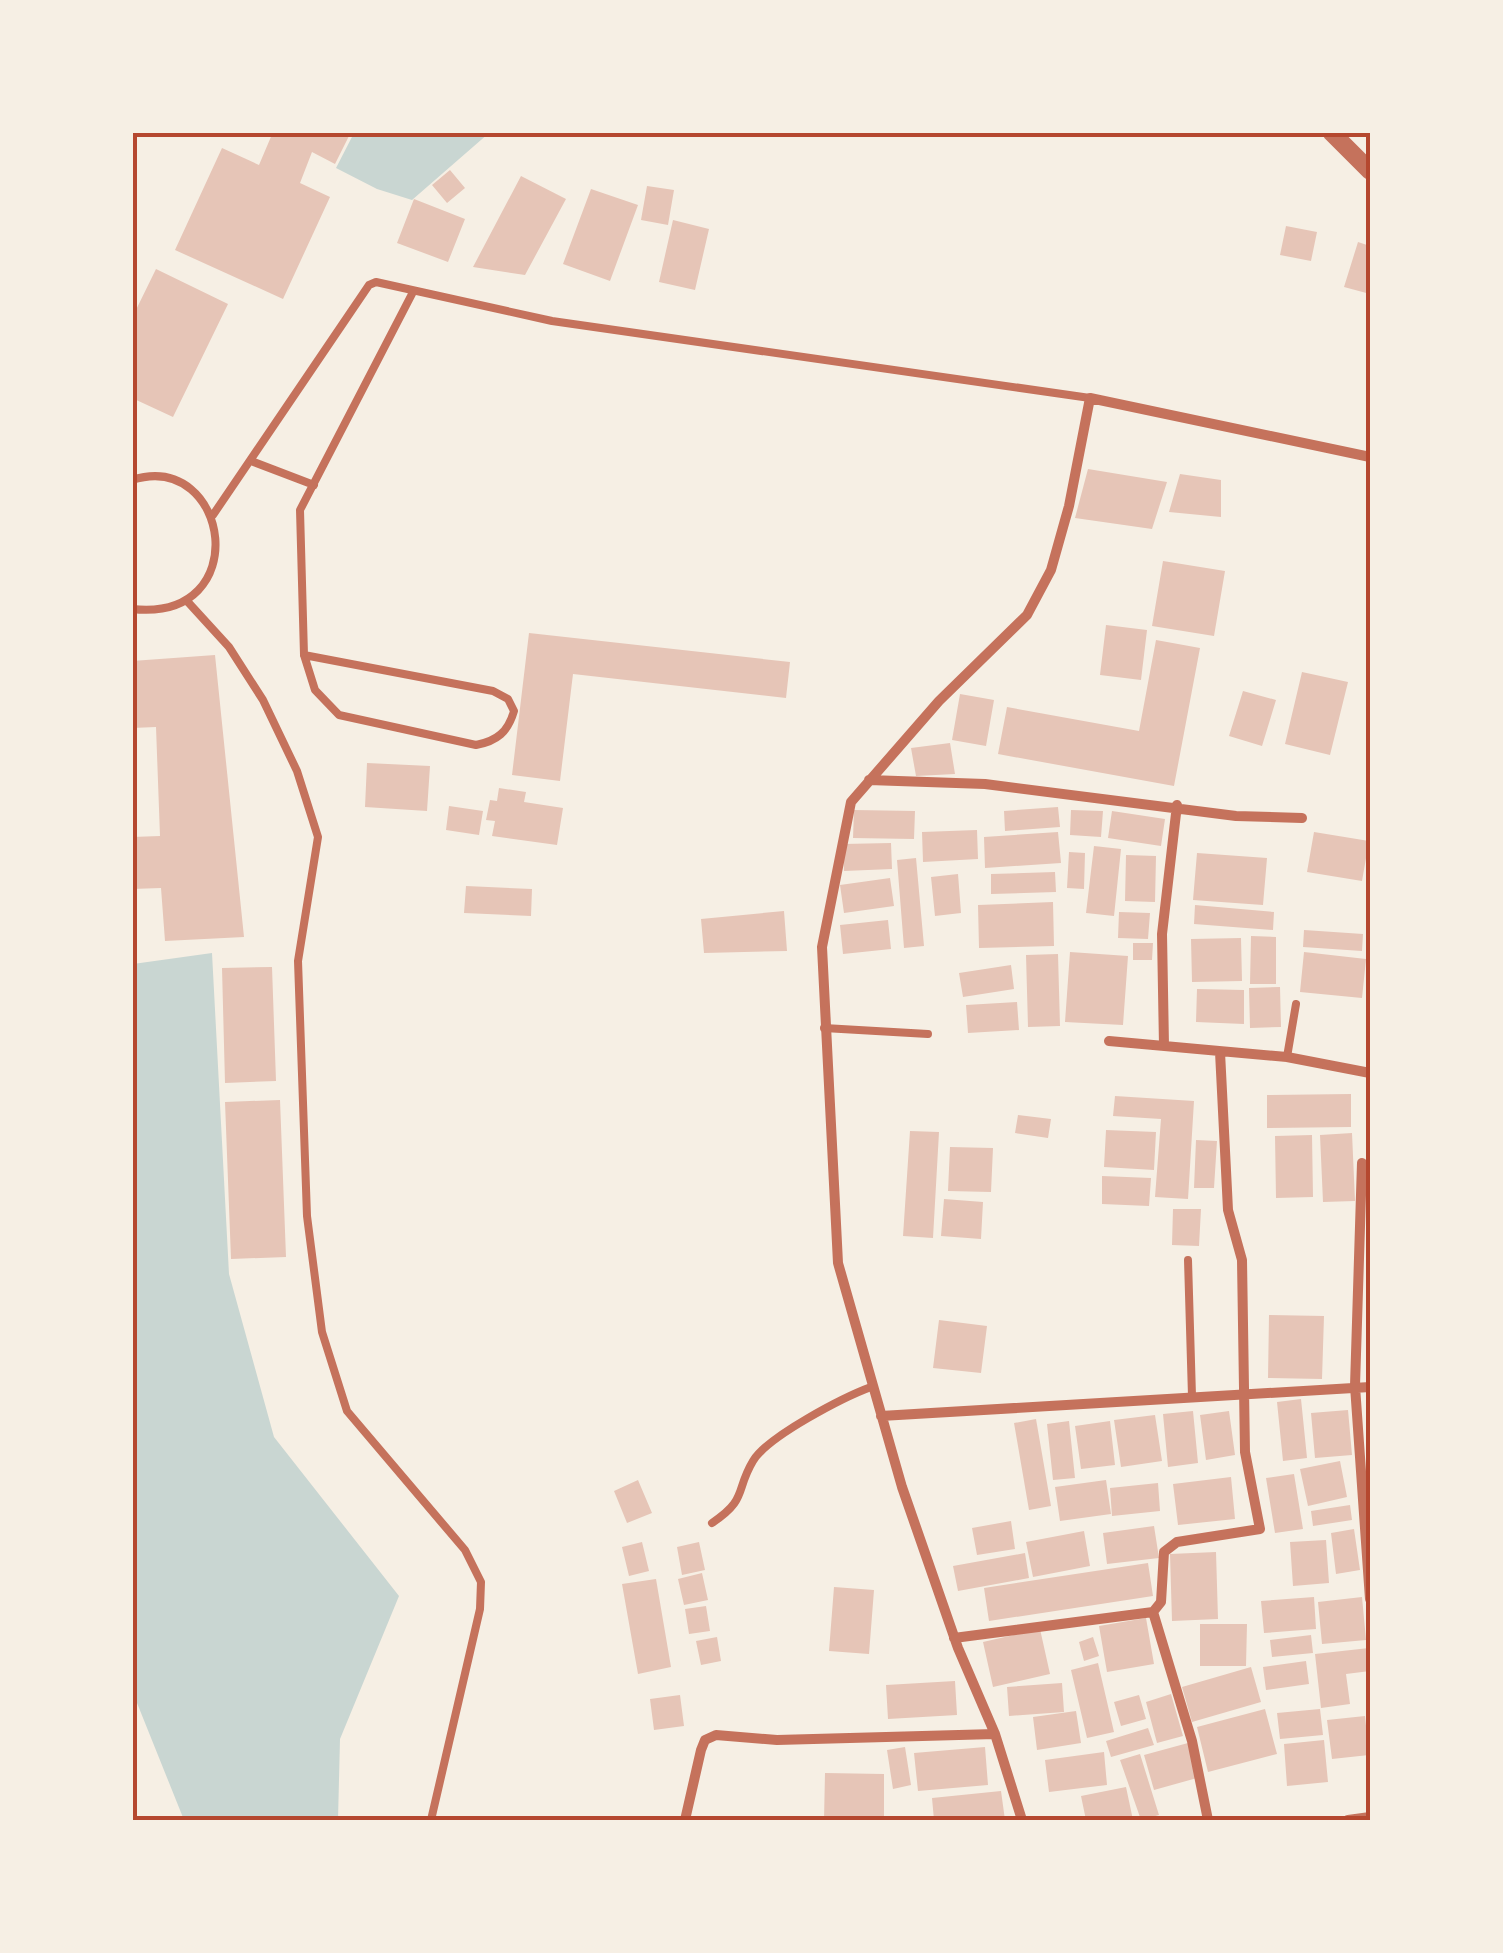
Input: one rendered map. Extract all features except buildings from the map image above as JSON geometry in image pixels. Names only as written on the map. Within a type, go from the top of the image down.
[{"type":"street","points":[[1331,132],[1370,171]]},
{"type":"street","points":[[1022,1820],[996,1734],[954,1638],[880,1416],[838,1263],[822,946],[851,802],[939,702],[1027,615],[1056,554],[1090,398],[1370,457]]},
{"type":"street","points":[[870,780],[984,784],[1177,805],[1236,816],[1302,818]]},
{"type":"street","points":[[1164,1046],[1162,934],[1177,805]]},
{"type":"street","points":[[1109,1041],[1287,1057],[1370,1073]]},
{"type":"street","points":[[954,1638],[1154,1612],[1161,1602],[1164,1552],[1177,1542],[1260,1529],[1244,1452],[1242,1260],[1228,1210],[1220,1052]]},
{"type":"street","points":[[1362,1162],[1354,1386],[1370,1599]]},
{"type":"street","points":[[880,1416],[1370,1387]]},
{"type":"street","points":[[1154,1612],[1192,1741],[1208,1820]]},
{"type":"street","points":[[684,1820],[700,1750],[705,1740],[716,1735],[777,1740],[996,1734]]},
{"type":"street","points":[[1348,1820],[1370,1817]]},
{"type":"lane","points":[[213,515],[369,285],[381,282],[412,292],[571,324],[1090,398]]},
{"type":"lane","points":[[304,655],[493,691],[508,699],[514,711],[509,726],[492,742],[476,745],[340,715],[315,690],[304,655],[300,510],[412,292]]},
{"type":"lane","points":[[251,460],[314,485]]},
{"type":"lane","points":[[132,480],[150,474],[188,485],[213,515],[218,547],[210,578],[187,601],[157,612],[132,609]]},
{"type":"lane","points":[[187,601],[230,648],[263,700],[297,772],[318,837],[298,961],[306,1216],[322,1332],[348,1412],[465,1550],[481,1582],[480,1609],[430,1820]]},
{"type":"lane","points":[[1287,1057],[1296,1004]]},
{"type":"lane","points":[[824,1028],[928,1034]]},
{"type":"lane","points":[[1188,1260],[1192,1396]]},
{"type":"lane","points":[[712,1523],[743,1495],[754,1460],[776,1440],[871,1387]]},
{"type":"shaded area","points":[[355,132],[489,133],[412,200],[377,189],[336,168]]},
{"type":"shaded area","points":[[212,953],[229,1274],[274,1437],[399,1596],[340,1739],[338,1820],[184,1820],[133,1693],[133,964]]}]
